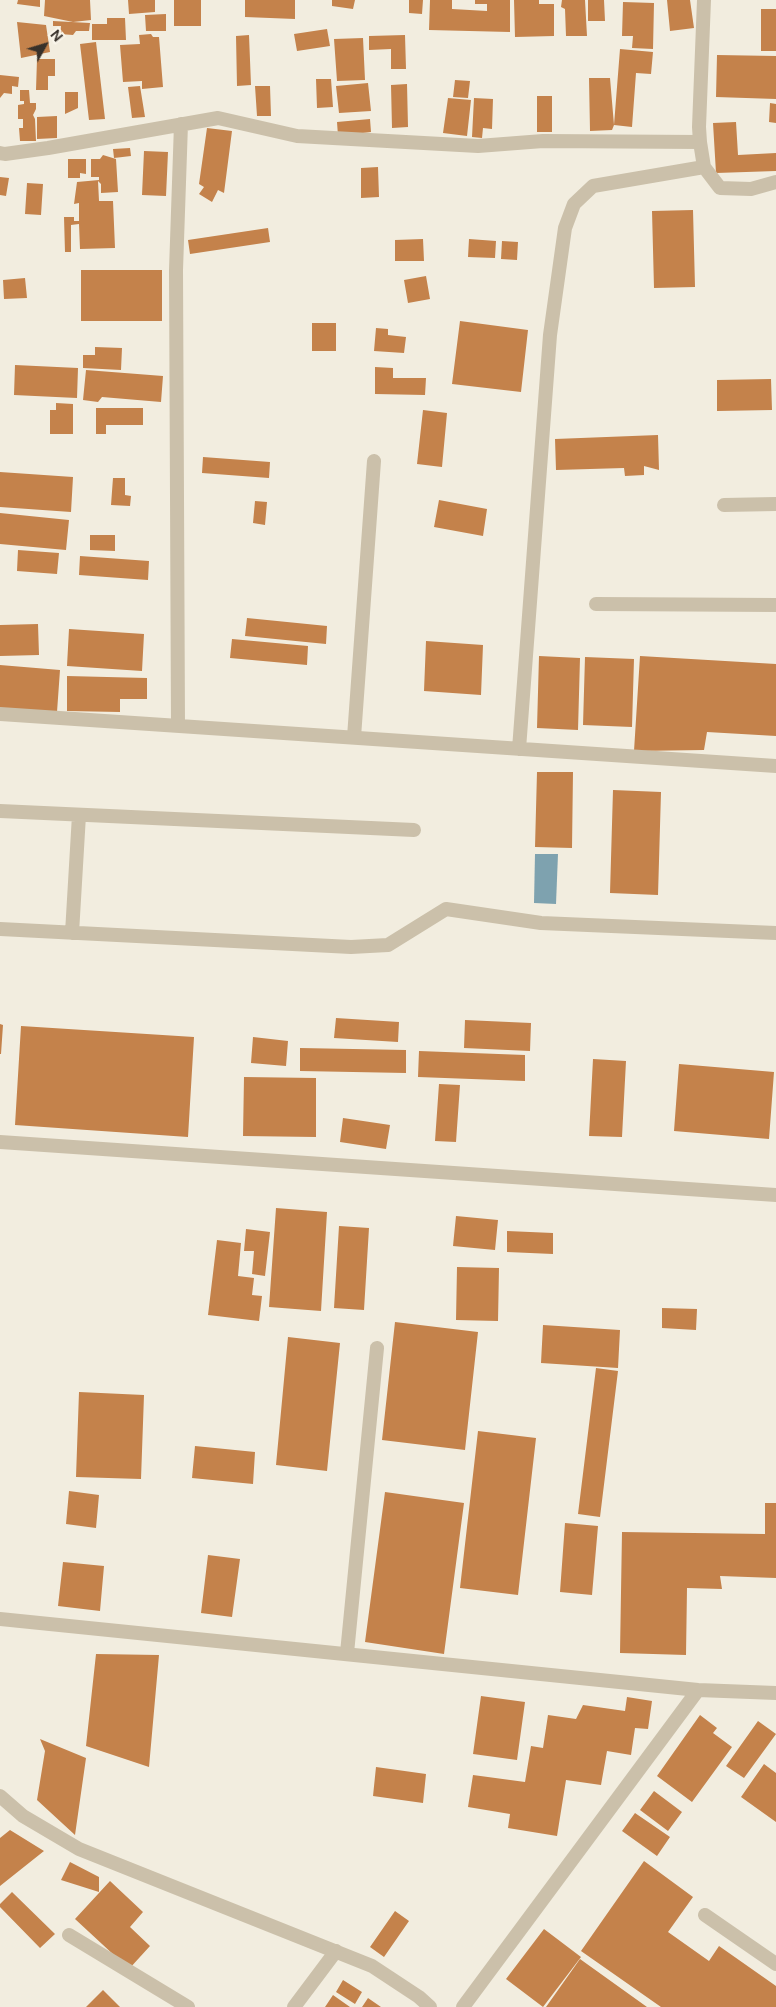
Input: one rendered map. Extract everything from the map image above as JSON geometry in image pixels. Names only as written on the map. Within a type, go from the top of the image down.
[{"type":"street","points":[[704,0],[700,142],[704,167],[720,188],[751,189],[776,182]]},
{"type":"street","points":[[0,152],[5,154],[48,148],[218,118],[297,136],[478,146],[543,141],[700,142]]},
{"type":"street","points":[[178,725],[176,270],[182,124]]},
{"type":"street","points":[[519,749],[550,335],[565,228],[574,204],[593,186],[704,167]]},
{"type":"street","points":[[354,737],[374,461]]},
{"type":"street","points":[[724,506],[776,504]]},
{"type":"street","points":[[596,604],[776,605]]},
{"type":"street","points":[[0,714],[776,766]]},
{"type":"street","points":[[0,811],[414,830]]},
{"type":"street","points":[[72,933],[79,815]]},
{"type":"street","points":[[0,930],[341,947],[388,945],[446,909],[541,923],[776,933]]},
{"type":"street","points":[[0,1142],[776,1195]]},
{"type":"street","points":[[346,1653],[377,1348]]},
{"type":"street","points":[[0,1619],[698,1690],[776,1693]]},
{"type":"street","points":[[463,2007],[698,1690]]},
{"type":"street","points":[[0,1796],[23,1816],[79,1849],[372,1966],[419,1997],[430,2007]]},
{"type":"street","points":[[705,1915],[776,1964]]},
{"type":"street","points":[[69,1935],[188,2007]]},
{"type":"street","points":[[294,2007],[336,1951]]},
{"type":"water","points":[[535,854],[558,854],[556,904],[534,903]]},
{"type":"building","points":[[18,0],[40,0],[40,7],[17,4]]},
{"type":"building","points":[[45,0],[90,0],[91,20],[73,22],[44,16]]},
{"type":"building","points":[[128,0],[155,0],[155,12],[129,14]]},
{"type":"building","points":[[174,0],[201,0],[201,26],[174,26]]},
{"type":"building","points":[[245,0],[295,0],[295,19],[245,17]]},
{"type":"building","points":[[332,0],[355,0],[353,9],[332,6]]},
{"type":"building","points":[[409,0],[423,0],[422,14],[409,13]]},
{"type":"building","points":[[430,0],[452,0],[452,9],[487,11],[487,4],[475,4],[475,0],[510,0],[510,32],[429,30]]},
{"type":"building","points":[[514,0],[539,0],[539,4],[554,4],[554,36],[515,37]]},
{"type":"building","points":[[562,0],[585,0],[587,36],[566,36],[565,9],[561,7]]},
{"type":"building","points":[[588,0],[604,0],[605,21],[588,21]]},
{"type":"building","points":[[667,0],[690,0],[694,28],[670,31]]},
{"type":"building","points":[[623,2],[654,3],[653,49],[632,48],[633,36],[622,36]]},
{"type":"building","points":[[761,9],[776,9],[776,51],[761,51]]},
{"type":"building","points":[[166,14],[166,31],[146,31],[145,15]]},
{"type":"building","points":[[107,18],[125,18],[126,40],[92,40],[92,24],[107,24]]},
{"type":"building","points":[[53,21],[90,23],[89,31],[76,31],[73,35],[60,34],[61,26],[53,26]]},
{"type":"building","points":[[17,22],[46,25],[50,52],[21,58]]},
{"type":"building","points":[[327,29],[330,46],[297,51],[294,34]]},
{"type":"building","points":[[151,34],[153,37],[159,37],[163,87],[142,89],[142,81],[123,82],[120,45],[140,44],[139,35]]},
{"type":"building","points":[[249,35],[251,85],[237,86],[236,36]]},
{"type":"building","points":[[405,35],[406,69],[391,69],[391,49],[369,50],[369,36]]},
{"type":"building","points":[[363,38],[365,80],[337,81],[334,39]]},
{"type":"building","points":[[96,42],[105,119],[89,120],[80,44]]},
{"type":"building","points":[[620,49],[653,52],[651,74],[636,73],[632,127],[614,125]]},
{"type":"building","points":[[717,55],[776,56],[776,99],[716,97]]},
{"type":"building","points":[[37,59],[55,59],[55,76],[48,76],[48,90],[36,90]]},
{"type":"building","points":[[0,75],[19,77],[18,87],[12,86],[12,94],[4,93],[0,98]]},
{"type":"building","points":[[589,78],[610,78],[614,125],[612,130],[590,131]]},
{"type":"building","points":[[316,79],[331,79],[333,107],[317,108]]},
{"type":"building","points":[[455,80],[470,81],[468,98],[453,97]]},
{"type":"building","points":[[368,83],[371,111],[339,113],[336,86]]},
{"type":"building","points":[[407,84],[408,127],[392,128],[391,85]]},
{"type":"building","points":[[140,86],[145,117],[132,118],[128,87]]},
{"type":"building","points":[[255,86],[270,86],[271,116],[257,116]]},
{"type":"building","points":[[20,90],[29,90],[30,103],[36,103],[33,115],[35,119],[36,141],[20,141],[19,128],[23,128],[23,119],[18,119],[18,105],[24,104],[24,101],[20,101]]},
{"type":"building","points":[[65,92],[78,92],[78,108],[65,114]]},
{"type":"building","points":[[537,96],[552,96],[552,132],[537,132]]},
{"type":"building","points":[[448,98],[471,100],[467,136],[443,133]]},
{"type":"building","points":[[474,98],[493,99],[492,129],[483,128],[482,138],[472,137]]},
{"type":"building","points":[[770,103],[776,104],[776,123],[769,122]]},
{"type":"building","points":[[57,116],[57,138],[37,139],[37,117]]},
{"type":"building","points":[[370,119],[371,132],[338,136],[337,122]]},
{"type":"building","points":[[736,122],[738,155],[776,153],[776,171],[716,173],[713,123]]},
{"type":"building","points":[[207,128],[232,131],[224,193],[218,190],[212,202],[199,194],[204,187],[199,184]]},
{"type":"building","points":[[130,148],[131,156],[114,158],[113,149]]},
{"type":"building","points":[[144,151],[168,152],[166,196],[142,195]]},
{"type":"building","points":[[103,155],[116,159],[118,192],[101,193],[101,184],[98,181],[99,201],[113,201],[115,248],[80,249],[79,224],[71,225],[71,252],[65,252],[64,217],[74,217],[74,221],[79,221],[79,203],[74,204],[77,182],[99,180],[99,177],[91,177],[91,159],[100,159]]},
{"type":"building","points":[[68,159],[86,159],[86,174],[80,173],[80,178],[68,178]]},
{"type":"building","points":[[378,167],[379,197],[361,198],[361,168]]},
{"type":"building","points":[[0,177],[9,178],[6,196],[0,195]]},
{"type":"building","points":[[27,183],[43,184],[41,215],[25,214]]},
{"type":"building","points":[[693,210],[695,287],[654,288],[652,211]]},
{"type":"building","points":[[268,228],[270,242],[190,254],[188,240]]},
{"type":"building","points":[[423,239],[424,261],[395,261],[395,240]]},
{"type":"building","points":[[469,239],[496,241],[495,258],[468,257]]},
{"type":"building","points":[[502,241],[518,242],[517,260],[501,259]]},
{"type":"building","points":[[81,270],[162,270],[162,321],[81,321]]},
{"type":"building","points":[[426,276],[430,299],[408,303],[404,280]]},
{"type":"building","points":[[25,278],[27,298],[4,299],[3,280]]},
{"type":"building","points":[[460,321],[528,330],[521,392],[452,384]]},
{"type":"building","points":[[312,323],[336,323],[336,351],[312,351]]},
{"type":"building","points":[[376,328],[388,329],[388,335],[406,337],[404,353],[374,351]]},
{"type":"building","points":[[95,347],[122,348],[121,370],[83,368],[83,355],[95,355]]},
{"type":"building","points":[[15,365],[78,368],[77,398],[14,395]]},
{"type":"building","points":[[375,367],[393,368],[393,378],[426,378],[425,395],[375,394]]},
{"type":"building","points":[[86,370],[163,376],[161,402],[102,397],[98,402],[83,400]]},
{"type":"building","points":[[771,379],[772,410],[717,411],[717,380]]},
{"type":"building","points":[[56,403],[73,404],[73,434],[50,434],[50,410],[56,410]]},
{"type":"building","points":[[96,408],[143,408],[143,425],[106,425],[106,434],[96,434]]},
{"type":"building","points":[[423,410],[447,413],[442,467],[417,464]]},
{"type":"building","points":[[658,435],[659,470],[644,466],[644,475],[625,476],[624,468],[556,470],[555,439]]},
{"type":"building","points":[[203,457],[270,462],[269,478],[202,473]]},
{"type":"building","points":[[0,472],[73,477],[71,512],[0,507]]},
{"type":"building","points":[[113,478],[125,478],[125,495],[131,496],[130,506],[111,505]]},
{"type":"building","points":[[439,500],[487,509],[483,536],[434,527]]},
{"type":"building","points":[[255,501],[267,502],[265,525],[253,523]]},
{"type":"building","points":[[0,513],[69,520],[66,550],[0,544]]},
{"type":"building","points":[[90,535],[115,535],[115,551],[90,550]]},
{"type":"building","points":[[18,550],[59,553],[57,574],[17,571]]},
{"type":"building","points":[[80,556],[149,561],[148,580],[79,575]]},
{"type":"building","points":[[247,618],[327,626],[326,644],[245,636]]},
{"type":"building","points":[[38,624],[39,655],[0,656],[0,625]]},
{"type":"building","points":[[69,629],[144,634],[142,671],[67,666]]},
{"type":"building","points":[[232,639],[308,646],[307,665],[230,658]]},
{"type":"building","points":[[426,641],[483,645],[481,695],[424,691]]},
{"type":"building","points":[[539,656],[580,658],[578,730],[537,728]]},
{"type":"building","points":[[640,656],[776,664],[776,736],[707,732],[704,750],[634,751]]},
{"type":"building","points":[[585,657],[634,659],[632,727],[583,725]]},
{"type":"building","points":[[0,665],[60,670],[57,712],[0,708]]},
{"type":"building","points":[[67,676],[147,678],[147,699],[120,699],[120,712],[67,711]]},
{"type":"building","points":[[537,772],[573,772],[572,848],[535,847]]},
{"type":"building","points":[[613,790],[661,792],[658,895],[610,893]]},
{"type":"building","points":[[336,1018],[399,1022],[398,1042],[334,1038]]},
{"type":"building","points":[[465,1020],[531,1023],[530,1051],[464,1048]]},
{"type":"building","points":[[0,1024],[3,1025],[1,1054],[0,1054]]},
{"type":"building","points":[[21,1026],[194,1037],[188,1137],[15,1125]]},
{"type":"building","points":[[253,1037],[288,1041],[286,1066],[251,1063]]},
{"type":"building","points":[[300,1048],[406,1050],[406,1073],[300,1071]]},
{"type":"building","points":[[419,1051],[525,1055],[525,1081],[418,1077]]},
{"type":"building","points":[[593,1059],[626,1061],[622,1137],[589,1136]]},
{"type":"building","points":[[679,1064],[774,1072],[769,1139],[674,1131]]},
{"type":"building","points":[[244,1077],[316,1078],[316,1137],[243,1136]]},
{"type":"building","points":[[439,1084],[460,1085],[456,1142],[435,1141]]},
{"type":"building","points":[[343,1118],[390,1125],[386,1149],[340,1142]]},
{"type":"building","points":[[276,1208],[327,1212],[321,1311],[269,1307]]},
{"type":"building","points":[[456,1216],[498,1220],[495,1250],[453,1246]]},
{"type":"building","points":[[339,1226],[369,1228],[364,1310],[334,1308]]},
{"type":"building","points":[[246,1229],[270,1232],[265,1276],[252,1274],[254,1251],[244,1251]]},
{"type":"building","points":[[507,1231],[553,1233],[553,1254],[507,1252]]},
{"type":"building","points":[[217,1240],[241,1243],[238,1276],[254,1278],[252,1295],[262,1296],[259,1321],[208,1315]]},
{"type":"building","points":[[457,1267],[499,1268],[498,1321],[456,1320]]},
{"type":"building","points":[[662,1308],[697,1309],[696,1330],[662,1328]]},
{"type":"building","points":[[395,1322],[478,1332],[465,1450],[382,1440]]},
{"type":"building","points":[[543,1325],[620,1330],[618,1368],[541,1363]]},
{"type":"building","points":[[288,1337],[340,1343],[327,1471],[276,1465]]},
{"type":"building","points":[[596,1368],[618,1371],[600,1517],[578,1514]]},
{"type":"building","points":[[79,1392],[144,1395],[141,1479],[76,1477]]},
{"type":"building","points":[[478,1431],[536,1438],[518,1595],[460,1588]]},
{"type":"building","points":[[195,1446],[255,1452],[253,1484],[192,1478]]},
{"type":"building","points":[[69,1491],[99,1495],[96,1528],[66,1524]]},
{"type":"building","points":[[385,1492],[464,1503],[444,1654],[365,1642]]},
{"type":"building","points":[[765,1503],[776,1503],[776,1578],[720,1576],[722,1589],[687,1588],[686,1655],[620,1653],[622,1532],[765,1534]]},
{"type":"building","points":[[565,1523],[598,1526],[592,1595],[560,1592]]},
{"type":"building","points":[[208,1555],[240,1559],[232,1617],[201,1613]]},
{"type":"building","points":[[63,1562],[104,1566],[100,1611],[58,1606]]},
{"type":"building","points":[[96,1654],[159,1655],[149,1767],[86,1746]]},
{"type":"building","points":[[481,1696],[525,1702],[517,1760],[473,1754]]},
{"type":"building","points":[[627,1697],[652,1701],[648,1729],[635,1728],[631,1755],[607,1751],[601,1785],[566,1780],[557,1836],[508,1828],[510,1814],[468,1807],[473,1775],[525,1782],[531,1746],[543,1748],[548,1715],[576,1719],[583,1705],[625,1711]]},
{"type":"building","points":[[700,1715],[717,1728],[713,1733],[732,1747],[692,1802],[657,1776]]},
{"type":"building","points":[[758,1721],[776,1734],[744,1778],[726,1766]]},
{"type":"building","points":[[40,1739],[86,1758],[75,1835],[37,1800],[45,1751]]},
{"type":"building","points":[[764,1764],[776,1773],[776,1822],[741,1797]]},
{"type":"building","points":[[376,1767],[426,1774],[423,1803],[373,1796]]},
{"type":"building","points":[[654,1791],[682,1812],[668,1831],[640,1810]]},
{"type":"building","points":[[635,1813],[670,1837],[657,1856],[622,1831]]},
{"type":"building","points":[[10,1830],[44,1851],[0,1886],[0,1838]]},
{"type":"building","points":[[644,1861],[693,1897],[668,1932],[709,1961],[719,1946],[776,1986],[776,2007],[661,2007],[581,1951]]},
{"type":"building","points":[[70,1862],[99,1877],[99,1892],[61,1880]]},
{"type":"building","points":[[110,1881],[143,1912],[130,1927],[150,1946],[129,1969],[75,1919]]},
{"type":"building","points":[[12,1892],[55,1934],[40,1948],[0,1907],[0,1904]]},
{"type":"building","points":[[395,1911],[409,1921],[384,1957],[370,1947]]},
{"type":"building","points":[[544,1929],[581,1957],[543,2007],[506,1979]]},
{"type":"building","points":[[580,1959],[647,2007],[546,2007]]},
{"type":"building","points":[[343,1980],[362,1992],[355,2004],[336,1992]]},
{"type":"building","points":[[103,1990],[120,2007],[86,2007]]},
{"type":"building","points":[[333,1995],[350,2007],[325,2007]]},
{"type":"building","points":[[368,1998],[381,2007],[362,2007]]}]
